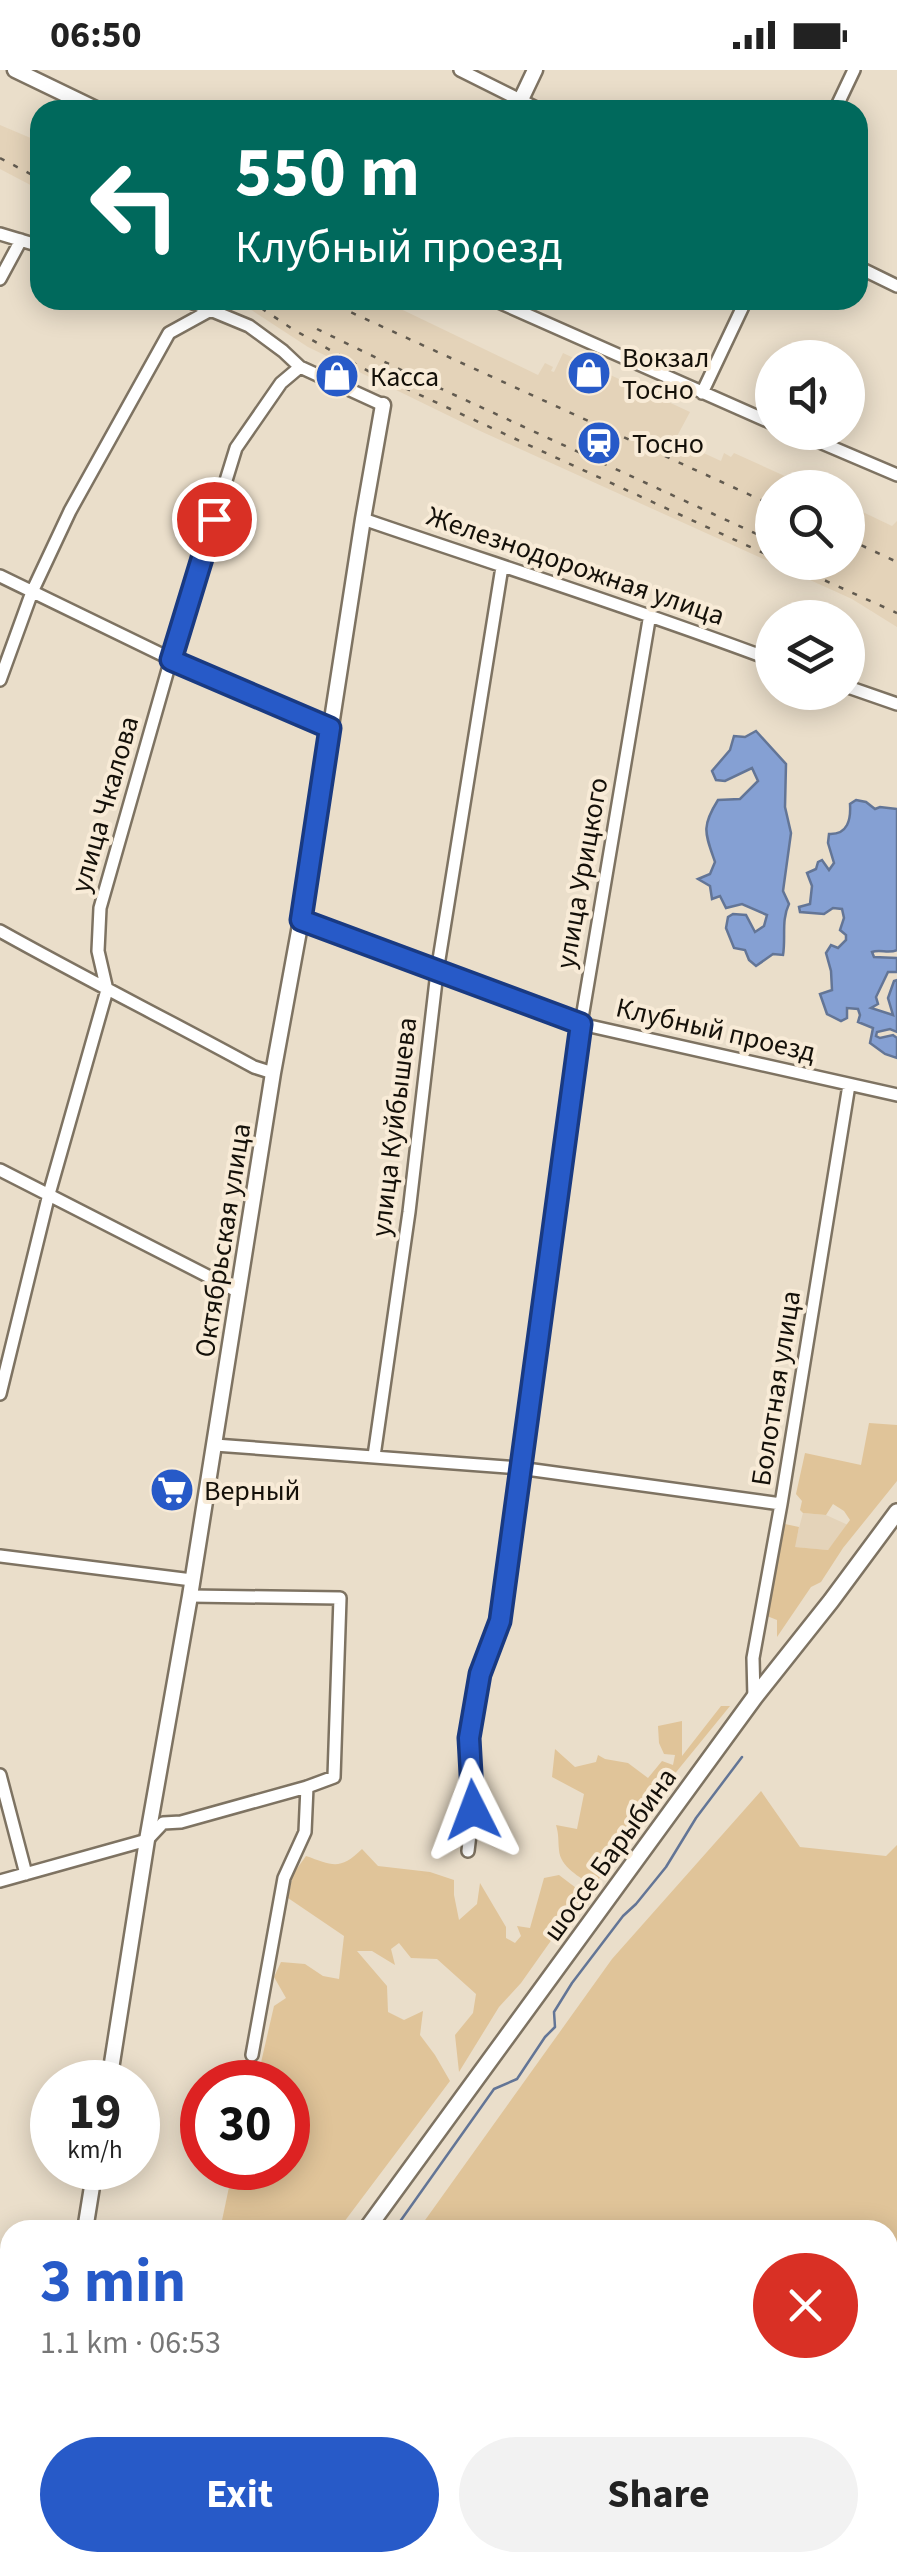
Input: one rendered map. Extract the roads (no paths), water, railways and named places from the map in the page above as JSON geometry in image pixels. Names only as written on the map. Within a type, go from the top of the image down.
[{"type":"main road","name":"шоссе Барыбина","points":[[373,2220],[754,1698],[897,1512]]},
{"type":"street","points":[[15,70],[77,100]]},
{"type":"street","points":[[460,70],[510,100]]},
{"type":"street","points":[[520,100],[535,70]]},
{"type":"street","points":[[840,100],[854,70]]},
{"type":"street","points":[[0,234],[30,243]]},
{"type":"street","points":[[0,279],[21,240]]},
{"type":"street","points":[[868,272],[897,286]]},
{"type":"street","points":[[516,310],[755,415]]},
{"type":"street","points":[[702,393],[741,310]]},
{"type":"street","points":[[0,680],[32,592],[70,511],[169,333],[209,311],[248,326],[300,367],[384,405]]},
{"type":"street","name":"улица Чкалова","points":[[0,1394],[49,1194],[107,990],[98,950],[100,908],[171,660],[236,448],[280,383],[300,367]]},
{"type":"street","name":"Октябрьская улица","points":[[112,2060],[384,405]]},
{"type":"street","points":[[837,450],[897,476]]},
{"type":"street","name":"Железнодорожная улица","points":[[363,519],[650,614],[755,654]]},
{"type":"street","name":"улица Куйбышева","points":[[374,1456],[438,972],[502,567]]},
{"type":"street","points":[[0,576],[171,660],[330,728]]},
{"type":"street","name":"улица Урицкого","points":[[468,1851],[473,1810],[469,1738],[480,1674],[500,1621],[581,1024],[650,614]]},
{"type":"street","points":[[865,693],[897,704]]},
{"type":"street","name":"Клубный проезд","points":[[301,920],[581,1024],[897,1095]]},
{"type":"street","points":[[0,931],[254,1067],[273,1073]]},
{"type":"street","name":"Болотная улица","points":[[754,1698],[753,1658],[849,1086]]},
{"type":"street","points":[[0,1170],[239,1292]]},
{"type":"street","points":[[215,1446],[519,1468],[781,1504]]},
{"type":"street","points":[[0,1556],[191,1588],[340,1598],[334,1777],[308,1788],[163,1824],[147,1840],[0,1881]]},
{"type":"street","points":[[0,1775],[26,1874]]},
{"type":"street","points":[[252,2056],[284,1878],[305,1832],[308,1788]]},
{"type":"street","points":[[87,2220],[92,2190]]},
{"type":"water","points":[[756,731],[786,764],[785,807],[791,833],[783,891],[789,904],[783,955],[773,954],[756,966],[745,950],[734,948],[726,928],[728,917],[746,915],[755,932],[764,926],[767,915],[742,904],[726,908],[720,896],[712,899],[710,886],[698,879],[710,874],[715,862],[706,830],[718,800],[740,799],[758,781],[752,768],[725,781],[716,780],[712,771],[730,750],[734,736],[745,737]]},
{"type":"water","points":[[856,800],[875,809],[897,809],[897,950],[872,952],[874,957],[897,958],[897,972],[888,972],[876,997],[878,1004],[871,1008],[893,1015],[888,998],[897,980],[897,1032],[890,1029],[877,1032],[876,1036],[897,1038],[897,1058],[870,1043],[873,1028],[858,1022],[858,1009],[847,1008],[847,1018],[841,1021],[827,1014],[820,994],[832,990],[826,953],[831,945],[838,948],[846,940],[840,930],[842,909],[833,908],[824,914],[800,912],[799,907],[810,904],[812,886],[807,873],[822,860],[829,870],[834,863],[829,834],[844,829],[850,804]]},
{"type":"waterway","points":[[401,2220],[494,2089],[517,2079],[555,2027],[554,2012],[572,1983],[666,1867],[696,1818],[742,1757]]},
{"type":"railway","points":[[0,158],[30,174]]},
{"type":"railway","points":[[264,310],[370,372],[755,549]]},
{"type":"railway","points":[[346,310],[755,497]]},
{"type":"railway","points":[[317,329],[755,533]]},
{"type":"railway","points":[[865,547],[897,562]]},
{"type":"railway","points":[[824,580],[897,613]]},
{"type":"place","name":"Вокзал Тосно","points":[[589,373]]},
{"type":"place","name":"Касса","points":[[337,376]]},
{"type":"place","name":"Тосно","points":[[599,443]]},
{"type":"place","name":"Верный","points":[[172,1490]]}]
